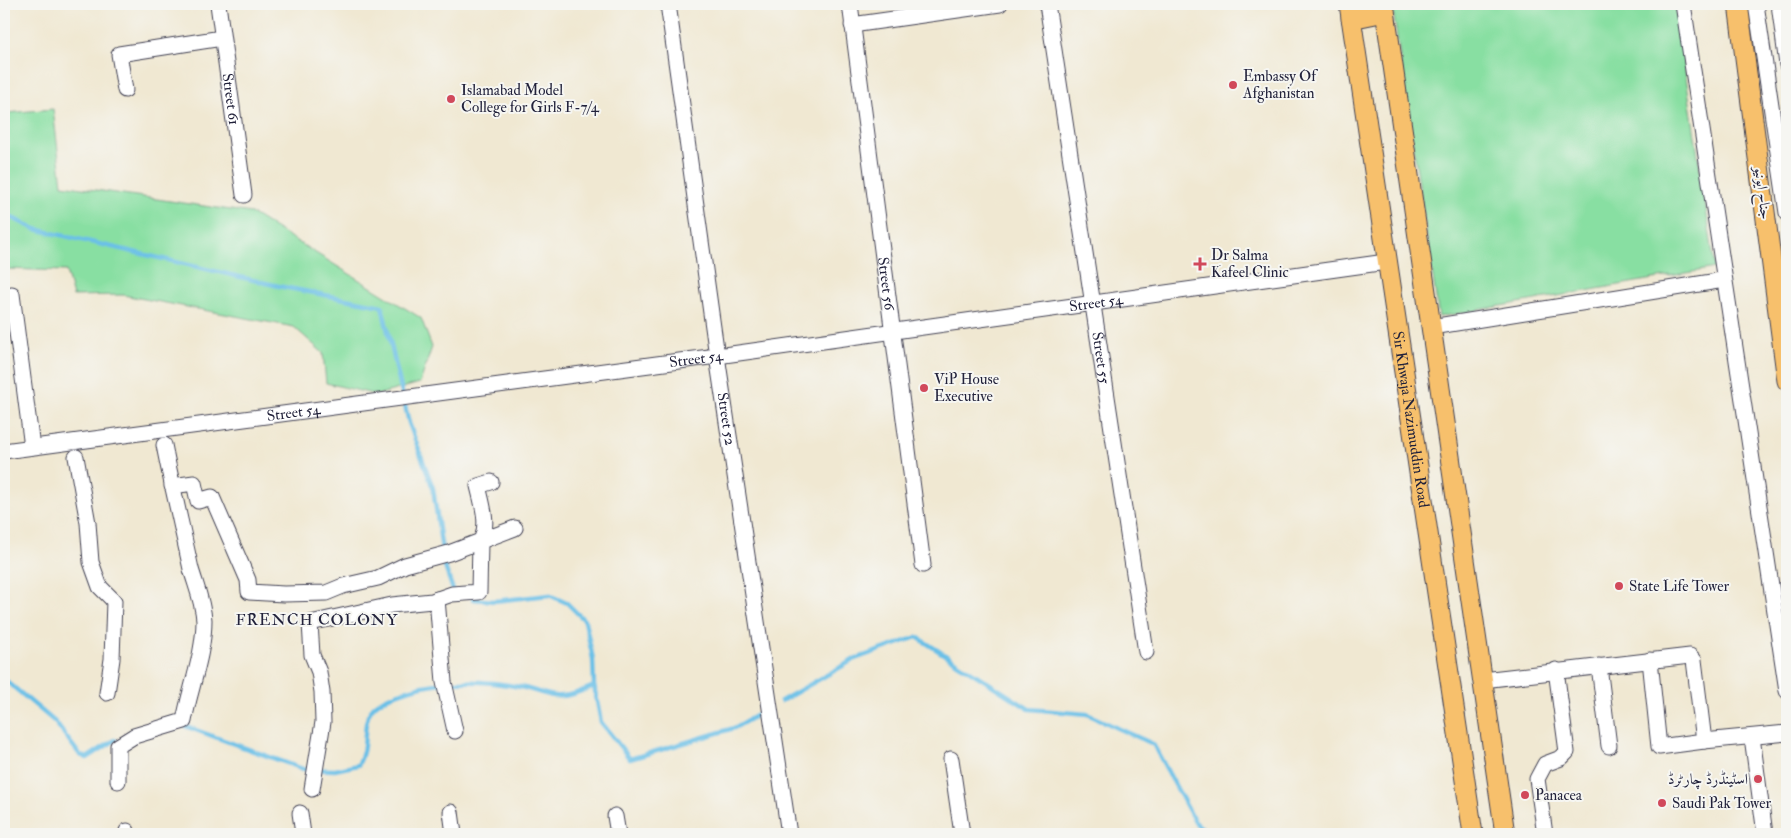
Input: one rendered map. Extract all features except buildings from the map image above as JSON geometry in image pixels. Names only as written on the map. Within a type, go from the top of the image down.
[{"type":"main road","name":"جناح ایونیو","points":[[1738,4],[1787,382]]},
{"type":"main road","points":[[1350,11],[1384,8],[1504,834]]},
{"type":"main road","name":"Sir Khwaja Nazimuddin Road","points":[[1350,11],[1473,834]]},
{"type":"street","name":"Street 61","points":[[218,4],[244,195]]},
{"type":"street","name":"Street 52","points":[[668,4],[717,356],[789,834]]},
{"type":"street","name":"Street 56","points":[[850,4],[923,565]]},
{"type":"street","points":[[852,24],[1000,4]]},
{"type":"street","name":"Street 55","points":[[1048,4],[1146,652]]},
{"type":"street","points":[[1683,4],[1787,691]]},
{"type":"street","points":[[1756,4],[1787,212]]},
{"type":"street","points":[[1779,4],[1787,65]]},
{"type":"street","points":[[125,90],[119,54],[222,38]]},
{"type":"street","name":"Street 54","points":[[4,451],[717,356],[1386,262]]},
{"type":"street","points":[[1431,327],[1724,280]]},
{"type":"street","points":[[12,294],[32,447]]},
{"type":"street","points":[[118,781],[118,746],[134,736],[184,722],[190,688],[197,675],[204,623],[203,607],[172,486],[164,445]]},
{"type":"street","points":[[76,457],[88,523],[91,562],[100,587],[114,601],[112,659],[107,693]]},
{"type":"street","points":[[313,784],[322,735],[322,692],[312,656],[310,623],[392,605],[479,592],[480,542],[483,536],[484,515],[478,486],[491,482]]},
{"type":"street","points":[[172,486],[194,483],[198,501],[212,497],[248,580],[249,592],[284,594],[326,593],[378,578],[405,565],[443,555],[515,528]]},
{"type":"street","points":[[451,595],[444,682],[455,731]]},
{"type":"street","points":[[1483,680],[1556,670],[1690,656],[1694,660],[1704,741]]},
{"type":"street","points":[[1650,660],[1659,747],[1787,733]]},
{"type":"street","points":[[1599,666],[1609,746]]},
{"type":"street","points":[[1545,834],[1537,785],[1539,774],[1545,764],[1562,758],[1567,752],[1556,670]]},
{"type":"street","points":[[1752,737],[1765,834]]},
{"type":"street","points":[[951,759],[962,834]]},
{"type":"street","points":[[451,812],[454,834]]},
{"type":"street","points":[[300,814],[303,834]]},
{"type":"street","points":[[615,816],[618,834]]},
{"type":"green space","points":[[1392,4],[1675,4],[1715,268],[1439,317]]},
{"type":"green space","points":[[4,62],[7,113],[53,109],[62,185],[251,213],[421,318],[432,347],[420,383],[377,395],[326,383],[323,353],[294,327],[123,295],[73,296],[66,271],[4,269]]},
{"type":"waterway","points":[[4,214],[35,229],[283,287],[382,306],[409,423],[433,488],[444,564],[453,590]]},
{"type":"waterway","points":[[473,599],[494,601],[549,595],[567,603],[585,621],[593,659],[594,686],[601,722],[630,759]]},
{"type":"waterway","points":[[781,701],[855,659],[917,637],[1029,709],[1087,714],[1153,744],[1195,822],[1208,834]]},
{"type":"waterway","points":[[4,679],[55,722],[80,755],[87,758],[115,740]]},
{"type":"waterway","points":[[182,725],[303,769],[335,770],[358,765],[363,750],[366,722],[373,707],[386,698],[411,689],[426,685],[458,682],[505,684],[559,696],[574,694],[594,686],[595,689]]},
{"type":"waterway","points":[[630,759],[734,728],[759,714]]},
{"type":"place","name":"Embassy Of Afghanistan","points":[[1233,85]]},
{"type":"place","name":"Islamabad Model College for Girls F-7/4","points":[[451,99]]},
{"type":"place","name":"Dr Salma Kafeel Clinic","points":[[1200,264]]},
{"type":"place","name":"ViP House Executive","points":[[924,388]]},
{"type":"place","name":"State Life Tower","points":[[1619,586]]},
{"type":"place","name":"اسٹینڈرڈ چارٹرڈ","points":[[1758,779]]},
{"type":"place","name":"Panacea","points":[[1525,795]]},
{"type":"place","name":"Saudi Pak Tower","points":[[1662,803]]},
{"type":"district","name":"FRENCH COLONY","points":[[317,619]]}]
